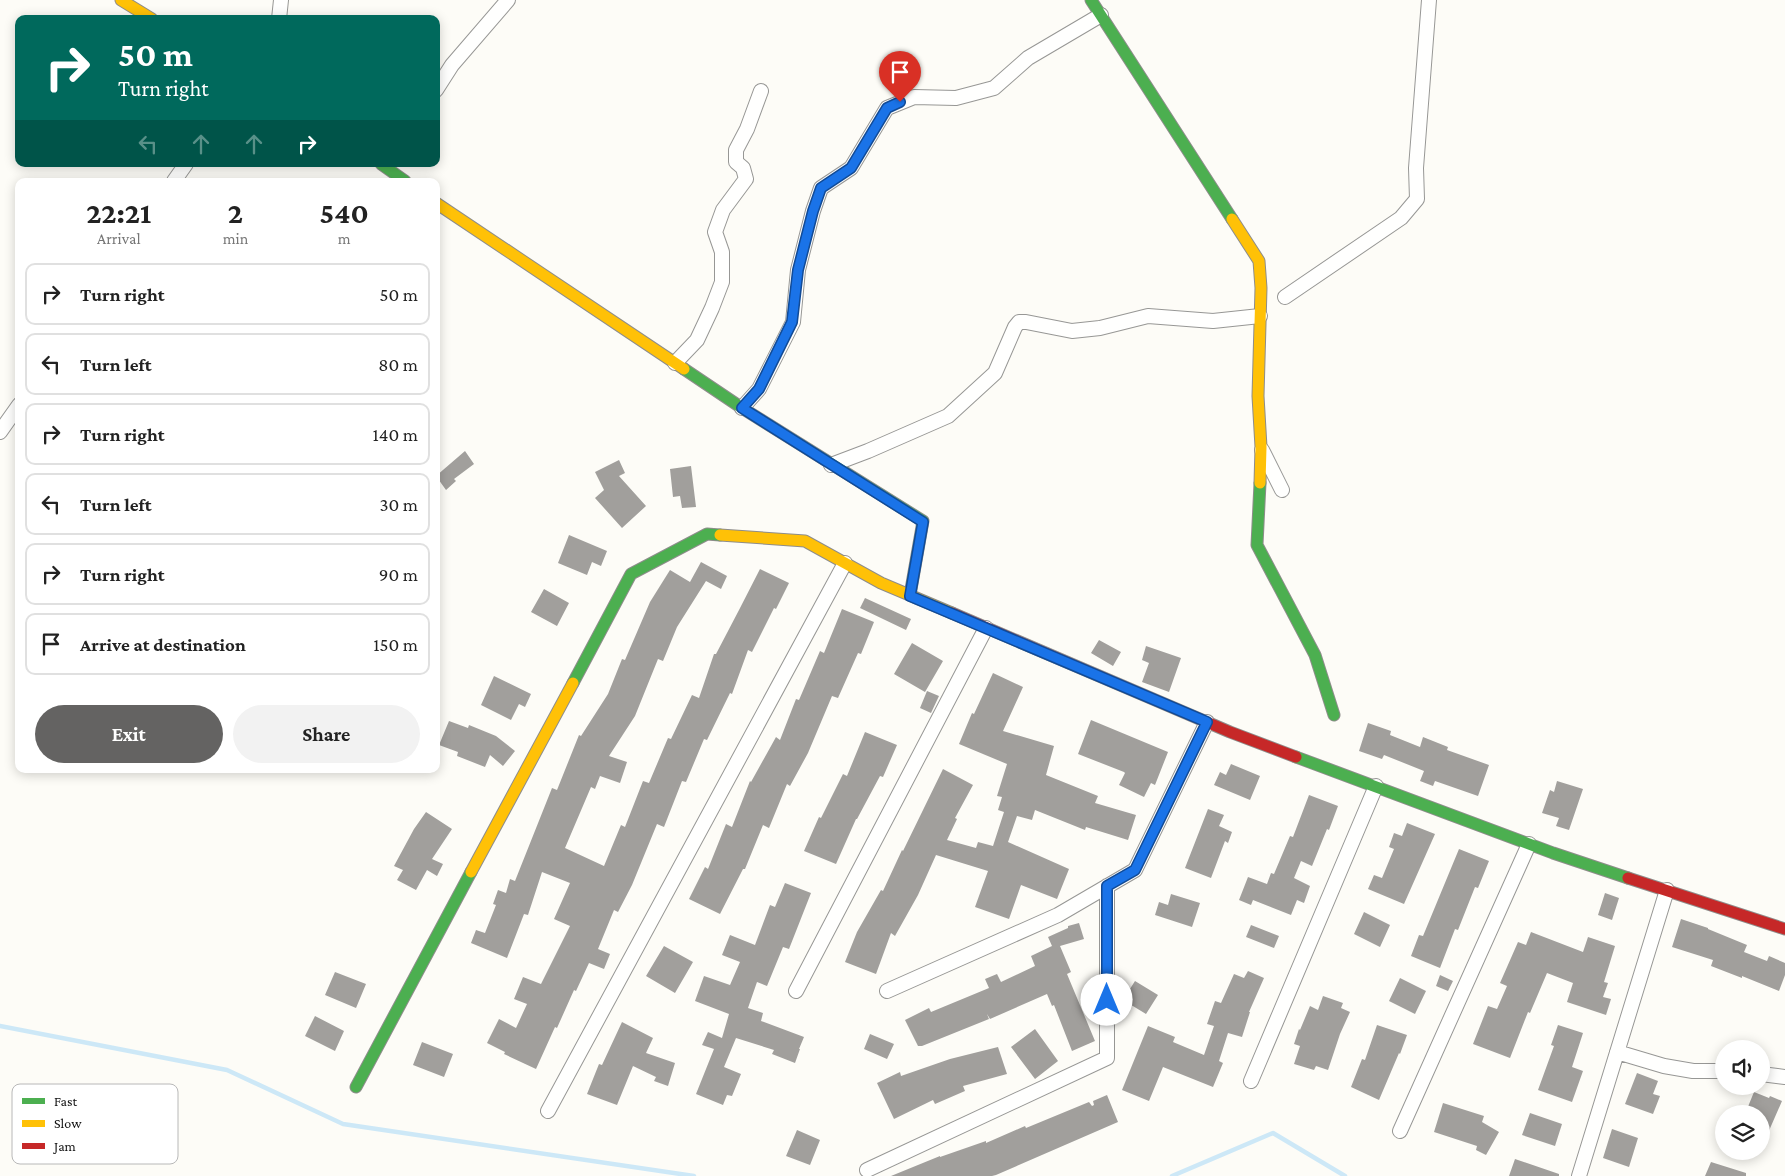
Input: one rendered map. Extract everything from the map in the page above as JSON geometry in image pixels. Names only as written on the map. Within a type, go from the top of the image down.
[{"type":"street","points":[[121,0],[145,15]]},
{"type":"street","points":[[279,15],[280,0]]},
{"type":"street","points":[[440,84],[452,65],[508,0]]},
{"type":"street","points":[[1091,0],[1259,260],[1261,288],[1258,396],[1260,447],[1257,545],[1315,654],[1334,715]]},
{"type":"street","points":[[1285,297],[1401,218],[1417,199],[1416,168],[1429,0]]},
{"type":"street","points":[[742,408],[759,389],[792,322],[798,270],[821,188],[851,168],[887,108],[914,97],[956,98],[994,88],[1028,58],[1101,16]]},
{"type":"street","points":[[675,363],[697,340],[722,282],[722,252],[715,232],[722,210],[746,179],[743,168],[736,162],[736,150],[747,129],[760,91]]},
{"type":"street","points":[[176,178],[184,167]]},
{"type":"street","points":[[387,167],[401,178]]},
{"type":"street","points":[[440,205],[742,408],[923,522],[910,596]]},
{"type":"street","points":[[831,465],[948,416],[995,373],[1014,327],[1019,322],[1072,331],[1100,328],[1148,316],[1213,321],[1260,316]]},
{"type":"street","points":[[0,432],[15,411]]},
{"type":"street","points":[[1260,447],[1282,490]]},
{"type":"street","points":[[356,1087],[631,574],[707,534],[805,541],[881,583],[1207,722],[1529,844],[1785,929]]},
{"type":"street","points":[[548,1111],[844,563]]},
{"type":"street","points":[[796,991],[986,628]]},
{"type":"street","points":[[887,992],[1058,915],[1135,870],[1207,722]]},
{"type":"street","points":[[1251,1081],[1376,786]]},
{"type":"street","points":[[1400,1131],[1529,844]]},
{"type":"street","points":[[868,1170],[1107,1058],[1107,886]]},
{"type":"street","points":[[1579,1176],[1667,890]]},
{"type":"street","points":[[1617,1052],[1664,1066],[1693,1071],[1715,1071]]},
{"type":"street","points":[[1770,1075],[1785,1077]]},
{"type":"building","points":[[465,451],[474,464],[454,479],[456,481],[446,490],[440,482],[440,473]]},
{"type":"building","points":[[619,460],[625,473],[619,476],[646,506],[622,528],[595,498],[604,490],[595,472]]},
{"type":"building","points":[[691,466],[696,507],[682,508],[680,496],[673,497],[670,469]]},
{"type":"building","points":[[569,535],[607,551],[601,566],[592,562],[587,575],[558,563]]},
{"type":"building","points":[[701,562],[727,576],[721,589],[706,581],[677,627],[663,661],[658,659],[635,716],[609,756],[627,762],[620,783],[600,776],[595,789],[591,787],[565,848],[604,866],[621,825],[625,827],[643,781],[649,783],[668,738],[671,739],[692,695],[699,698],[714,654],[716,654],[760,569],[789,583],[752,652],[748,650],[732,694],[730,693],[707,740],[704,739],[686,782],[682,781],[664,827],[657,824],[632,885],[618,912],[614,910],[598,949],[610,954],[604,969],[589,963],[576,991],[574,990],[557,1028],[555,1027],[536,1069],[504,1054],[505,1052],[487,1043],[499,1019],[516,1028],[527,1004],[514,999],[523,977],[541,984],[570,926],[554,919],[570,883],[542,872],[528,915],[524,914],[507,958],[471,943],[476,930],[485,933],[496,905],[493,904],[498,890],[506,893],[510,879],[515,881],[552,788],[557,790],[579,735],[581,736],[608,694],[622,659],[625,660],[650,602],[670,570],[690,582]]},
{"type":"building","points":[[544,589],[569,603],[557,626],[531,612]]},
{"type":"building","points":[[865,598],[911,619],[906,630],[860,608]]},
{"type":"building","points":[[842,609],[874,622],[861,654],[858,653],[838,698],[832,696],[808,753],[790,786],[787,784],[769,828],[763,825],[745,869],[743,869],[720,914],[689,899],[705,867],[708,869],[726,824],[732,827],[750,781],[776,737],[780,740],[796,699],[799,700],[820,651],[824,653]]},
{"type":"building","points":[[1099,640],[1121,652],[1113,666],[1091,653]]},
{"type":"building","points":[[912,643],[943,661],[925,692],[894,674]]},
{"type":"building","points":[[1146,646],[1181,658],[1169,692],[1142,682],[1149,663],[1142,660]]},
{"type":"building","points":[[993,673],[1023,687],[1003,731],[1054,746],[1046,775],[1098,796],[1095,803],[1136,815],[1128,840],[1086,827],[1085,830],[1035,810],[1032,820],[1017,816],[1008,842],[1069,869],[1057,899],[1021,885],[1009,919],[975,907],[988,871],[936,855],[918,895],[895,936],[891,933],[876,974],[845,962],[857,932],[881,890],[883,891],[943,769],[973,785],[955,818],[957,819],[947,840],[976,848],[978,842],[993,846],[1004,812],[998,810],[1002,797],[997,796],[1007,764],[959,744],[972,713],[974,714]]},
{"type":"building","points":[[494,676],[531,694],[525,707],[519,704],[511,720],[481,705]]},
{"type":"building","points":[[927,691],[939,696],[931,713],[920,708]]},
{"type":"building","points":[[1091,720],[1168,752],[1155,785],[1151,783],[1144,797],[1119,785],[1124,772],[1078,754]]},
{"type":"building","points":[[449,721],[468,728],[469,725],[496,736],[515,751],[503,766],[490,755],[485,767],[457,756],[458,752],[440,745]]},
{"type":"building","points":[[1368,723],[1391,731],[1390,735],[1420,747],[1423,737],[1448,747],[1447,750],[1489,765],[1478,796],[1435,781],[1433,786],[1420,781],[1424,771],[1384,755],[1382,759],[1359,751]]},
{"type":"building","points":[[865,732],[897,745],[883,777],[880,776],[856,819],[836,864],[804,851],[819,817],[821,818],[843,774],[847,776]]},
{"type":"building","points":[[1231,764],[1260,776],[1250,800],[1214,785],[1220,772],[1226,775]]},
{"type":"building","points":[[1557,781],[1583,789],[1569,830],[1556,826],[1559,818],[1542,813],[1550,790],[1554,792]]},
{"type":"building","points":[[1309,795],[1338,806],[1312,866],[1301,861],[1294,878],[1310,886],[1304,903],[1297,900],[1291,915],[1253,900],[1251,905],[1239,900],[1248,877],[1267,884],[1271,873],[1274,874],[1290,836],[1293,837]]},
{"type":"building","points":[[1208,809],[1224,815],[1219,826],[1232,832],[1228,843],[1225,841],[1211,878],[1185,868]]},
{"type":"building","points":[[426,812],[452,829],[432,859],[443,864],[437,876],[427,870],[416,890],[397,880],[403,870],[394,866],[414,829]]},
{"type":"building","points":[[1407,823],[1435,834],[1404,904],[1368,889],[1374,875],[1382,878],[1394,849],[1389,847],[1394,833],[1402,836]]},
{"type":"building","points":[[1459,849],[1489,861],[1478,888],[1475,887],[1458,930],[1455,929],[1440,968],[1411,956],[1419,935],[1423,936]]},
{"type":"building","points":[[785,883],[811,893],[789,949],[783,947],[767,986],[757,982],[748,1008],[763,1013],[761,1021],[804,1037],[795,1063],[772,1054],[774,1050],[736,1038],[724,1067],[741,1074],[732,1096],[727,1095],[723,1105],[696,1094],[714,1049],[702,1045],[708,1032],[722,1038],[729,1014],[695,1001],[704,976],[730,985],[740,962],[722,955],[730,935],[755,945],[770,905],[775,907]]},
{"type":"building","points":[[1605,893],[1619,898],[1612,920],[1598,915]]},
{"type":"building","points":[[1171,894],[1200,903],[1192,927],[1155,915],[1159,902],[1168,905]]},
{"type":"building","points":[[1364,912],[1390,925],[1380,947],[1354,934]]},
{"type":"building","points":[[1681,919],[1708,928],[1747,945],[1744,952],[1767,961],[1769,956],[1785,963],[1785,975],[1779,991],[1711,966],[1713,960],[1672,947]]},
{"type":"building","points":[[1079,923],[1084,939],[1060,946],[1071,972],[1067,974],[1095,1041],[1072,1051],[1054,1005],[1052,1006],[1047,994],[990,1019],[987,1014],[989,1019],[918,1046],[905,1020],[929,1008],[931,1012],[989,988],[985,979],[997,974],[1001,982],[1035,966],[1031,956],[1052,946],[1048,937],[1068,928],[1068,926]]},
{"type":"building","points":[[1251,925],[1279,936],[1274,948],[1246,937]]},
{"type":"building","points":[[1531,932],[1583,952],[1588,937],[1615,946],[1604,982],[1608,983],[1603,997],[1611,999],[1606,1015],[1567,1002],[1573,983],[1547,973],[1530,1013],[1528,1012],[1510,1058],[1473,1044],[1488,1006],[1497,1009],[1507,986],[1500,983],[1518,942],[1526,945]]},
{"type":"building","points":[[664,946],[693,962],[675,993],[646,976]]},
{"type":"building","points":[[1248,971],[1264,978],[1249,1012],[1242,1037],[1228,1033],[1219,1061],[1223,1063],[1213,1087],[1163,1067],[1149,1101],[1122,1090],[1148,1026],[1175,1037],[1173,1042],[1204,1055],[1214,1026],[1207,1024],[1215,1001],[1221,1003],[1234,974],[1244,978]]},
{"type":"building","points":[[335,972],[366,984],[356,1008],[325,995]]},
{"type":"building","points":[[1440,975],[1453,981],[1448,991],[1436,986]]},
{"type":"building","points":[[1400,978],[1426,991],[1415,1014],[1389,1001]]},
{"type":"building","points":[[1135,981],[1158,995],[1146,1014],[1123,1000]]},
{"type":"building","points":[[1323,996],[1343,1003],[1341,1008],[1350,1012],[1340,1034],[1328,1070],[1316,1066],[1314,1070],[1294,1064],[1300,1046],[1294,1044],[1310,1006],[1318,1010]]},
{"type":"building","points":[[315,1016],[344,1031],[335,1051],[305,1036]]},
{"type":"building","points":[[622,1022],[653,1038],[646,1053],[675,1063],[668,1086],[654,1081],[656,1077],[633,1066],[617,1105],[587,1094],[599,1064],[602,1065]]},
{"type":"building","points":[[1377,1025],[1407,1035],[1379,1100],[1351,1087],[1362,1059],[1365,1060]]},
{"type":"building","points":[[1558,1025],[1583,1033],[1572,1067],[1583,1071],[1572,1102],[1538,1090],[1554,1046],[1551,1045]]},
{"type":"building","points":[[1035,1029],[1058,1061],[1035,1079],[1011,1047]]},
{"type":"building","points":[[870,1034],[894,1044],[887,1059],[864,1049]]},
{"type":"building","points":[[422,1042],[453,1054],[444,1077],[413,1065]]},
{"type":"building","points":[[998,1047],[1007,1074],[963,1086],[965,1091],[935,1104],[933,1100],[894,1119],[877,1083],[900,1072],[901,1076],[950,1059]]},
{"type":"building","points":[[1637,1073],[1658,1081],[1653,1094],[1660,1096],[1653,1114],[1625,1104]]},
{"type":"building","points":[[1107,1095],[1118,1122],[996,1175],[891,1176],[940,1156],[986,1141],[986,1143],[1089,1102],[1092,1106],[1094,1105],[1093,1101]]},
{"type":"building","points":[[1753,1095],[1762,1095],[1769,1098],[1770,1096],[1782,1101],[1770,1128],[1770,1105],[1749,1105]]},
{"type":"building","points":[[1443,1103],[1484,1116],[1482,1122],[1499,1132],[1486,1155],[1476,1150],[1477,1146],[1434,1132]]},
{"type":"building","points":[[1530,1113],[1562,1124],[1555,1146],[1522,1135]]},
{"type":"building","points":[[1612,1129],[1638,1138],[1629,1167],[1603,1158]]},
{"type":"building","points":[[797,1130],[820,1140],[810,1165],[786,1156]]},
{"type":"building","points":[[1515,1159],[1559,1174],[1559,1176],[1509,1176]]},
{"type":"building","points":[[1711,1162],[1746,1173],[1746,1176],[1705,1176]]},
{"type":"waterway","points":[[0,1026],[227,1070],[343,1124],[694,1176]]},
{"type":"waterway","points":[[1172,1176],[1273,1133],[1345,1176]]},
{"type":"traffic: fast","points":[[1091,0],[1232,219]]},
{"type":"traffic: fast","points":[[385,167],[401,178]]},
{"type":"traffic: fast","points":[[684,369],[742,408],[923,521],[910,595]]},
{"type":"traffic: fast","points":[[1260,483],[1257,545],[1315,655],[1334,715]]},
{"type":"traffic: fast","points":[[573,683],[631,574],[707,534],[720,535]]},
{"type":"traffic: fast","points":[[1296,757],[1553,853],[1628,878]]},
{"type":"traffic: fast","points":[[356,1087],[471,872]]},
{"type":"traffic: slow","points":[[121,0],[145,15]]},
{"type":"traffic: slow","points":[[440,206],[684,369]]},
{"type":"traffic: slow","points":[[1232,219],[1259,261],[1261,288],[1258,396],[1261,447],[1260,483]]},
{"type":"traffic: slow","points":[[720,535],[805,541],[881,583],[952,613]]},
{"type":"traffic: slow","points":[[471,872],[573,683]]},
{"type":"traffic: jam","points":[[952,613],[1230,732],[1296,757]]},
{"type":"traffic: jam","points":[[1628,878],[1785,929]]},
{"type":"route","points":[[900,102],[887,108],[851,168],[821,188],[798,270],[792,322],[759,389],[742,408],[923,522],[910,596],[1207,722],[1135,870],[1107,886],[1107,1000]]}]
